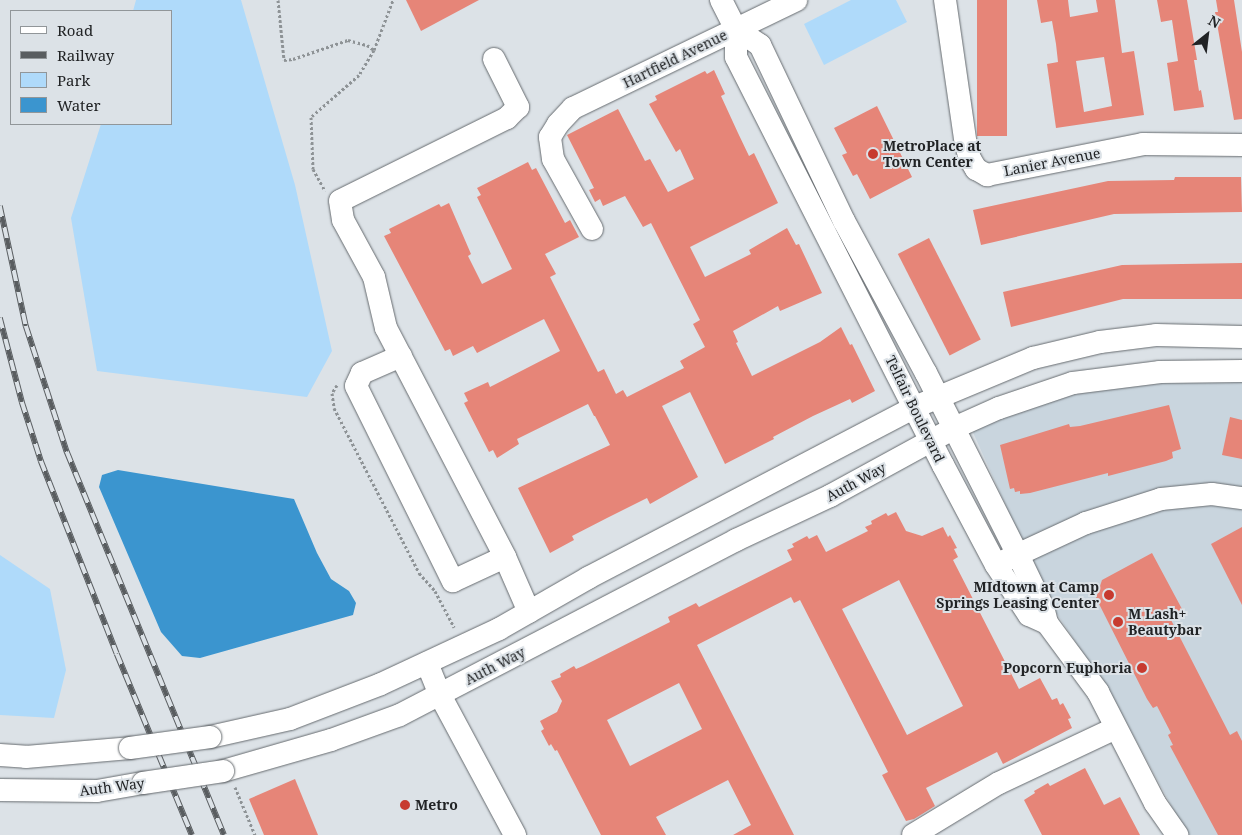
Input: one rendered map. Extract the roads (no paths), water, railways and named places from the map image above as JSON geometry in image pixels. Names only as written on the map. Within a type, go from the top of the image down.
[{"type":"street","name":"Telfair Boulevard","points":[[721,0],[736,29],[736,57],[915,407],[930,442],[996,565],[1028,615],[1047,623]]},
{"type":"street","name":"Hartfield Avenue","points":[[592,229],[554,159],[550,137],[558,124],[573,108],[796,0]]},
{"type":"street","name":"Lanier Avenue","points":[[945,0],[966,144],[970,159],[976,169],[987,175],[1142,144],[1242,145]]},
{"type":"street","name":"Telfair Boulevard","points":[[736,29],[760,45],[844,221],[942,396],[954,428],[1043,607],[1047,623],[1098,692],[1155,803],[1178,835]]},
{"type":"street","points":[[494,59],[518,108],[508,118],[340,201],[343,220],[374,277],[386,328],[505,557],[529,612]]},
{"type":"street","points":[[800,181],[820,168]]},
{"type":"street","points":[[0,754],[26,757],[130,748],[210,737],[290,719],[380,684],[498,629],[588,578],[915,407],[1034,358],[1100,342],[1156,335],[1224,335],[1242,337]]},
{"type":"street","points":[[401,356],[362,373],[356,386],[453,581],[505,557]]},
{"type":"street","name":"Auth Way","points":[[0,790],[97,791],[225,771],[332,740],[400,715],[736,540],[830,496],[954,428],[999,408],[1074,384],[1160,372],[1242,371]]},
{"type":"street","points":[[996,565],[1086,523],[1161,499],[1212,494],[1242,498]]},
{"type":"street","points":[[427,663],[440,695],[514,835]]},
{"type":"street","points":[[913,835],[999,783],[1116,728]]},
{"type":"street","name":"Telfair Boulevard","points":[[1155,803],[1165,835]]},
{"type":"water","points":[[118,470],[294,499],[317,553],[331,579],[349,591],[356,603],[353,615],[200,658],[182,656],[161,632],[99,487],[102,475]]},
{"type":"railway","points":[[0,206],[26,326],[67,452],[224,835]]},
{"type":"railway","points":[[0,318],[22,402],[41,461],[117,654],[192,835]]},
{"type":"place","name":"MetroPlace at Town Center","points":[[873,154]]},
{"type":"place","name":"MIdtown at Camp Springs Leasing Center","points":[[1109,595]]},
{"type":"place","name":"M Lash+ Beautybar","points":[[1118,622]]},
{"type":"place","name":"Popcorn Euphoria","points":[[1142,668]]},
{"type":"place","name":"Metro","points":[[405,805]]}]
